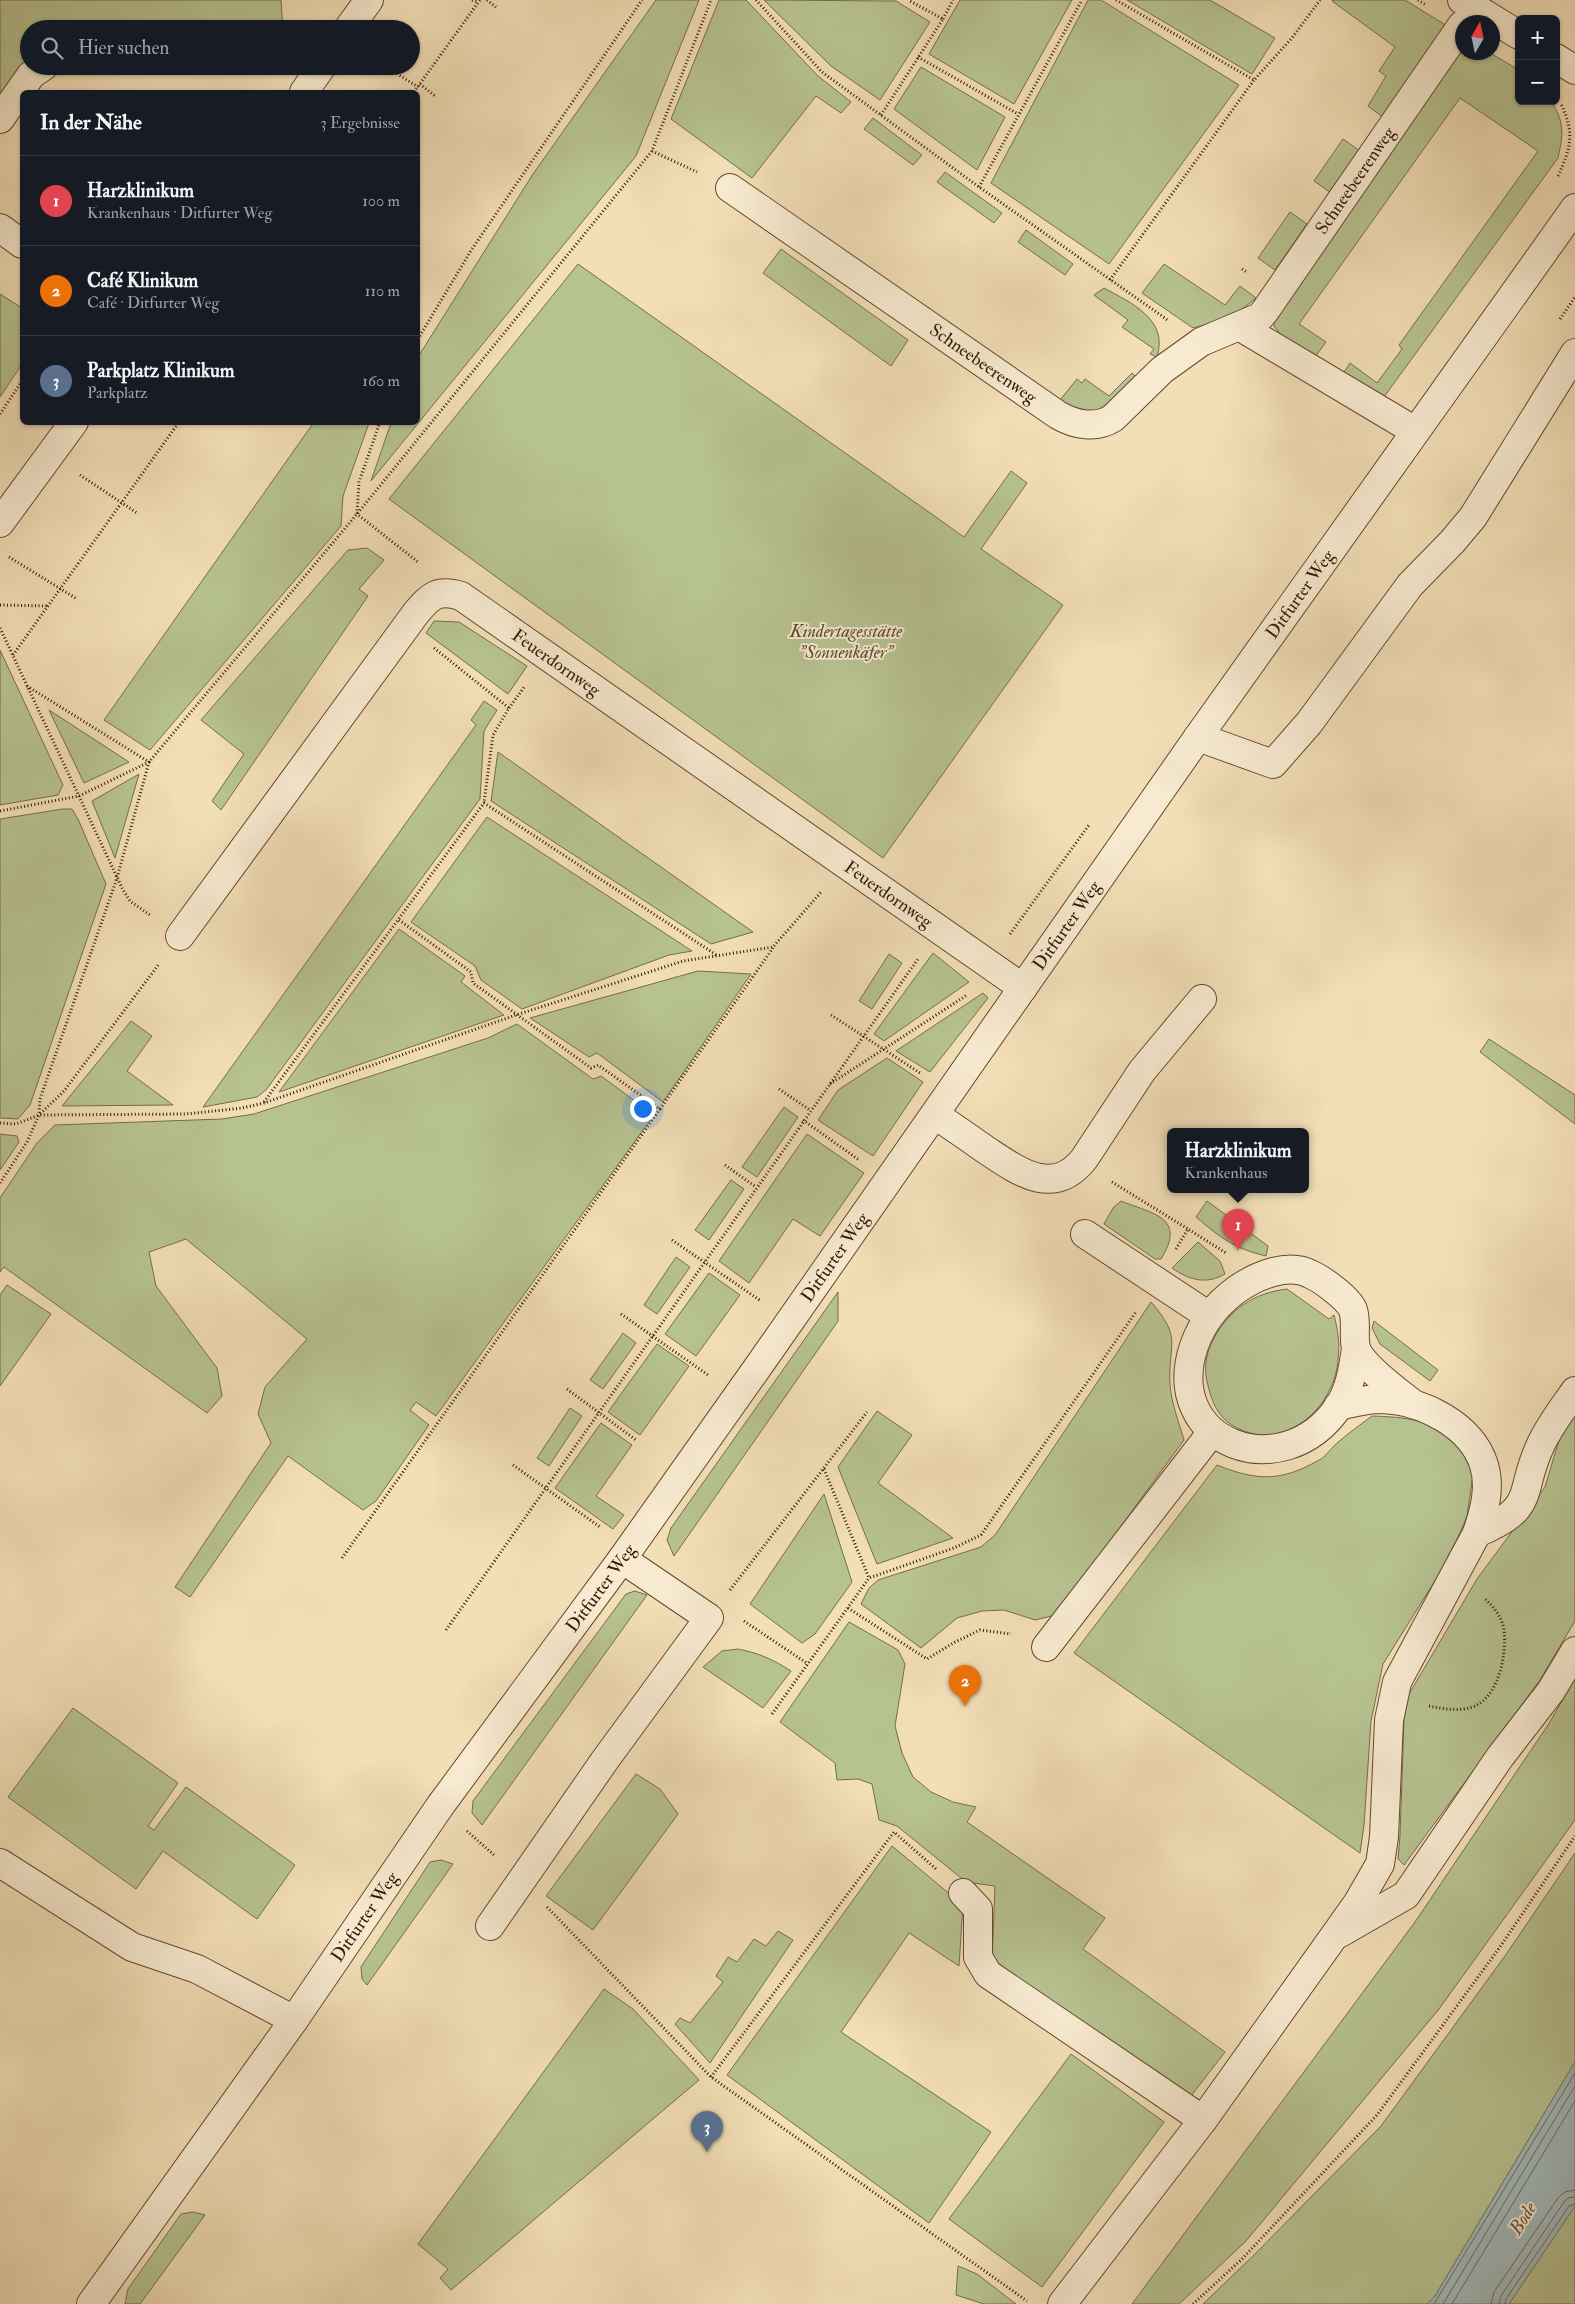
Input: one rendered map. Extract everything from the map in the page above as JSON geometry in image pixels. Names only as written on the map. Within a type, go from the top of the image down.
[{"type":"street","points":[[355,20],[369,0]]},
{"type":"street","points":[[1465,14],[1515,33]]},
{"type":"street","name":"Schneebeerenweg","points":[[730,188],[1067,420],[1085,424],[1108,421],[1162,370],[1201,342],[1260,317],[1465,14]]},
{"type":"street","points":[[1559,60],[1575,70]]},
{"type":"street","points":[[21,90],[32,75]]},
{"type":"street","points":[[305,90],[316,75]]},
{"type":"street","points":[[0,119],[20,91]]},
{"type":"street","name":"Ditfurter Weg","points":[[91,2304],[294,2020],[440,1806],[626,1553],[791,1321],[1198,737],[1575,208]]},
{"type":"street","points":[[0,228],[20,243]]},
{"type":"street","points":[[1239,326],[1415,432]]},
{"type":"street","points":[[1198,737],[1273,764],[1309,723],[1410,585],[1452,542],[1473,517],[1575,354]]},
{"type":"street","points":[[0,523],[72,425]]},
{"type":"street","name":"Feuerdornweg","points":[[180,936],[425,602],[436,594],[450,592],[461,596],[1023,988]]},
{"type":"street","points":[[935,1115],[1018,1171],[1047,1179],[1066,1175],[1073,1171],[1084,1159],[1142,1071],[1202,999]]},
{"type":"street","points":[[1085,1234],[1209,1316]]},
{"type":"street","points":[[1297,1269],[1311,1274],[1339,1293],[1353,1308],[1356,1349],[1349,1384],[1338,1406],[1327,1419],[1303,1438],[1276,1450],[1261,1450],[1234,1444],[1212,1432],[1196,1409],[1191,1396],[1188,1375],[1196,1341],[1209,1316],[1230,1294],[1257,1278],[1281,1270],[1297,1269]]},
{"type":"street","points":[[1356,1349],[1378,1375],[1413,1404]]},
{"type":"street","points":[[1477,1533],[1499,1524],[1513,1514],[1522,1502],[1540,1445],[1575,1392]]},
{"type":"street","points":[[1062,2304],[1203,2120],[1356,1904],[1380,1864],[1384,1837],[1389,1720],[1397,1682],[1477,1533],[1484,1510],[1487,1484],[1485,1467],[1479,1452],[1466,1435],[1451,1423],[1432,1412],[1413,1404],[1378,1399],[1338,1406]]},
{"type":"street","points":[[1046,1647],[1212,1432]]},
{"type":"street","points":[[490,1926],[605,1760],[714,1611],[626,1553]]},
{"type":"street","points":[[1333,1937],[1406,1895],[1500,1757],[1551,1690],[1575,1651]]},
{"type":"street","points":[[0,1863],[132,1947],[197,1968],[294,2020]]},
{"type":"street","points":[[963,1892],[978,1909],[978,1957],[988,1974],[1203,2120]]},
{"type":"path","points":[[415,90],[479,1],[472,0]]},
{"type":"path","points":[[487,0],[497,8]]},
{"type":"path","points":[[420,336],[472,249],[642,0]]},
{"type":"path","points":[[0,1183],[27,1142],[39,1115],[40,1099],[117,878],[149,762],[356,514],[652,152],[711,0]]},
{"type":"path","points":[[756,0],[822,72],[979,187],[1201,342]]},
{"type":"path","points":[[908,0],[943,19]]},
{"type":"path","points":[[881,115],[943,19],[953,0]]},
{"type":"path","points":[[979,187],[1082,0]]},
{"type":"path","points":[[1116,0],[1254,80]]},
{"type":"path","points":[[1110,280],[1254,80],[1292,38],[1320,0]]},
{"type":"path","points":[[918,57],[1018,114]]},
{"type":"path","points":[[401,75],[435,96]]},
{"type":"path","points":[[652,152],[730,188]]},
{"type":"path","points":[[0,414],[20,384]]},
{"type":"path","points":[[13,655],[176,425]]},
{"type":"path","points":[[356,514],[359,482],[379,425]]},
{"type":"path","points":[[51,455],[138,514]]},
{"type":"path","points":[[356,514],[461,596]]},
{"type":"path","points":[[8,556],[77,599]]},
{"type":"path","points":[[0,605],[48,606]]},
{"type":"path","points":[[264,1103],[484,803],[493,735],[509,708],[406,627]]},
{"type":"path","points":[[0,628],[117,878],[130,901],[180,936],[64,1091],[39,1115]]},
{"type":"path","points":[[27,686],[149,762]]},
{"type":"path","points":[[0,811],[78,796],[149,762]]},
{"type":"path","points":[[484,803],[718,957]]},
{"type":"path","points":[[342,1558],[773,947],[846,865]]},
{"type":"path","points":[[399,920],[472,972],[473,983],[516,1015],[591,1068],[598,1064],[660,1109]]},
{"type":"path","points":[[446,1630],[544,1487],[938,930]]},
{"type":"path","points":[[0,1123],[16,1124],[39,1115],[186,1114],[242,1108],[264,1103],[516,1015],[683,961],[773,947]]},
{"type":"path","points":[[827,1086],[1000,973]]},
{"type":"path","points":[[831,1015],[950,1093]]},
{"type":"path","points":[[779,1089],[810,1110]]},
{"type":"path","points":[[803,1120],[888,1181]]},
{"type":"path","points":[[1084,1159],[1119,1187],[1209,1241],[1257,1278]]},
{"type":"path","points":[[725,1164],[756,1187]]},
{"type":"path","points":[[772,1714],[869,1578],[954,1548],[981,1535],[1156,1282],[1188,1229]]},
{"type":"path","points":[[672,1240],[791,1321]]},
{"type":"path","points":[[621,1314],[737,1396]]},
{"type":"path","points":[[567,1389],[636,1440]]},
{"type":"path","points":[[808,1664],[714,1611],[867,1412]]},
{"type":"path","points":[[513,1465],[544,1487],[626,1553]]},
{"type":"path","points":[[824,1469],[869,1578]]},
{"type":"path","points":[[1394,1698],[1448,1710],[1462,1709],[1475,1706],[1492,1690],[1499,1674],[1504,1651],[1504,1629],[1497,1611],[1456,1572]]},
{"type":"path","points":[[848,1608],[927,1660],[955,1642],[980,1630],[1022,1636],[1046,1647]]},
{"type":"path","points":[[440,1806],[522,1880],[711,2077],[1032,2304]]},
{"type":"path","points":[[711,2077],[894,1832],[963,1892]]},
{"type":"path","points":[[1194,2304],[1242,2259],[1377,2115],[1500,1947],[1575,1836]]},
{"type":"green space","points":[[0,0],[281,0],[282,20],[20,20],[20,75],[0,99]]},
{"type":"green space","points":[[656,0],[699,0],[636,156],[420,421],[420,354],[533,174]]},
{"type":"green space","points":[[719,0],[746,0],[818,76],[851,102],[841,113],[816,96],[752,178],[671,119]]},
{"type":"green space","points":[[764,0],[896,1],[930,22],[880,100],[831,66]]},
{"type":"green space","points":[[960,0],[1072,0],[1014,104],[929,54]]},
{"type":"green space","points":[[1088,0],[1101,0],[1239,85],[1109,264],[991,183]]},
{"type":"green space","points":[[1127,0],[1210,0],[1275,38],[1252,74]]},
{"type":"green space","points":[[1333,0],[1405,0],[1444,24],[1446,32],[1384,118],[1368,106],[1386,76],[1379,71],[1395,47]]},
{"type":"green space","points":[[1455,49],[1455,60],[1500,59],[1515,68],[1515,105],[1554,105],[1559,116],[1562,129],[1558,158],[1381,401],[1342,375],[1350,363],[1377,383],[1402,349],[1399,345],[1538,151],[1460,98],[1299,324],[1326,342],[1315,357],[1282,336],[1274,326],[1275,316]]},
{"type":"green space","points":[[921,67],[1005,117],[977,170],[894,109]]},
{"type":"green space","points":[[873,118],[922,155],[913,165],[864,129]]},
{"type":"green space","points":[[1343,139],[1360,151],[1331,193],[1314,181]]},
{"type":"green space","points":[[945,172],[1002,213],[994,223],[937,182]]},
{"type":"green space","points":[[1290,212],[1307,224],[1275,270],[1258,258]]},
{"type":"green space","points":[[1026,230],[1073,264],[1065,275],[1018,242]]},
{"type":"green space","points":[[781,249],[908,340],[891,366],[763,273]]},
{"type":"green space","name":"Kindertagesstätte \"Sonnenkäfer\"","points":[[578,264],[964,537],[1011,471],[1027,483],[981,549],[1063,605],[883,858],[389,499]]},
{"type":"green space","points":[[1164,264],[1225,305],[1240,286],[1256,298],[1241,310],[1227,317],[1193,328],[1142,293]]},
{"type":"green space","points":[[1104,288],[1136,306],[1153,322],[1158,332],[1157,357],[1150,354],[1154,349],[1122,327],[1128,320],[1094,295]]},
{"type":"green space","points":[[0,294],[20,307],[20,367],[0,397]]},
{"type":"green space","points":[[1132,373],[1137,378],[1119,396],[1103,408],[1094,411],[1084,411],[1073,408],[1060,400],[1077,379],[1082,383],[1085,379],[1109,396]]},
{"type":"green space","points":[[312,425],[368,425],[343,496],[341,526],[150,750],[104,720]]},
{"type":"green space","points":[[390,425],[417,425],[371,481]]},
{"type":"green space","points":[[367,548],[384,560],[359,589],[368,596],[221,810],[212,801],[244,754],[201,720],[348,550]]},
{"type":"green space","points":[[434,621],[459,622],[527,666],[508,694],[426,633]]},
{"type":"green space","points":[[0,650],[63,785],[58,795],[0,805]]},
{"type":"green space","points":[[484,701],[497,710],[484,731],[480,799],[266,1090],[257,1097],[203,1107],[476,725],[471,720]]},
{"type":"green space","points":[[49,710],[129,762],[84,783]]},
{"type":"green space","points":[[498,752],[753,932],[711,944],[491,801]]},
{"type":"green space","points":[[139,774],[115,858],[92,801]]},
{"type":"green space","points":[[72,809],[78,819],[106,884],[30,1105],[18,1119],[0,1118],[0,819]]},
{"type":"green space","points":[[487,817],[692,951],[669,955],[522,1009],[481,980],[475,966],[411,922]]},
{"type":"green space","points":[[399,929],[465,976],[461,982],[504,1015],[279,1092]]},
{"type":"green space","points":[[933,953],[969,982],[884,1041],[874,1034]]},
{"type":"green space","points":[[889,954],[902,963],[872,1009],[859,1001]]},
{"type":"green space","points":[[698,971],[751,974],[663,1102],[597,1053],[589,1057],[530,1018]]},
{"type":"green space","points":[[983,993],[988,998],[930,1072],[896,1051]]},
{"type":"green space","points":[[131,1021],[152,1036],[127,1071],[173,1105],[62,1106]]},
{"type":"green space","points":[[517,1024],[593,1079],[601,1076],[654,1115],[436,1416],[416,1402],[410,1410],[429,1425],[376,1501],[363,1510],[288,1456],[190,1597],[175,1587],[271,1443],[258,1414],[265,1387],[307,1339],[186,1239],[149,1252],[156,1286],[217,1368],[222,1396],[207,1413],[4,1267],[0,1272],[0,1198],[37,1143],[55,1125],[222,1119],[254,1114],[488,1038]]},
{"type":"green space","points":[[1489,1039],[1575,1095],[1575,1124],[1480,1052]]},
{"type":"green space","points":[[887,1058],[923,1082],[873,1156],[818,1120],[838,1090]]},
{"type":"green space","points":[[784,1107],[798,1117],[757,1177],[742,1167]]},
{"type":"green space","points":[[0,1134],[17,1136],[19,1142],[0,1170]]},
{"type":"green space","points":[[807,1134],[864,1173],[820,1236],[793,1219],[749,1283],[719,1261]]},
{"type":"green space","points":[[731,1180],[744,1189],[709,1240],[695,1230]]},
{"type":"green space","points":[[1121,1201],[1155,1214],[1163,1219],[1168,1226],[1170,1234],[1168,1245],[1161,1259],[1155,1259],[1104,1224],[1113,1208]]},
{"type":"green space","points":[[1207,1201],[1268,1246],[1266,1256],[1236,1246],[1196,1217]]},
{"type":"green space","points":[[1198,1242],[1220,1261],[1225,1274],[1211,1279],[1198,1280],[1185,1276],[1172,1268]]},
{"type":"green space","points":[[676,1257],[690,1267],[657,1314],[644,1305]]},
{"type":"green space","points":[[709,1273],[740,1295],[696,1356],[665,1334]]},
{"type":"green space","points":[[7,1285],[51,1314],[0,1386],[0,1295]]},
{"type":"green space","points":[[1287,1289],[1329,1319],[1334,1315],[1339,1348],[1335,1376],[1329,1391],[1320,1405],[1309,1417],[1296,1426],[1282,1433],[1266,1435],[1250,1433],[1234,1427],[1218,1412],[1207,1382],[1207,1356],[1220,1328],[1235,1311],[1264,1294]]},
{"type":"green space","points":[[838,1292],[838,1321],[674,1556],[667,1540],[671,1528]]},
{"type":"green space","points":[[1151,1302],[1161,1314],[1171,1333],[1170,1384],[1184,1440],[1056,1615],[1035,1620],[1004,1610],[982,1611],[957,1618],[921,1648],[861,1604],[869,1588],[878,1580],[981,1547],[995,1535]]},
{"type":"green space","points":[[1374,1321],[1438,1370],[1430,1381],[1380,1344],[1372,1328]]},
{"type":"green space","points":[[623,1333],[636,1343],[603,1389],[590,1380]]},
{"type":"green space","points":[[657,1344],[689,1366],[640,1435],[608,1412]]},
{"type":"green space","points":[[570,1408],[582,1416],[549,1466],[537,1458]]},
{"type":"green space","points":[[877,1411],[912,1435],[878,1483],[953,1538],[877,1564],[838,1467]]},
{"type":"green space","points":[[1575,1412],[1575,1621],[1540,1680],[1404,1865],[1398,1859],[1404,1719],[1409,1694],[1477,1579],[1545,1487],[1562,1430]]},
{"type":"green space","points":[[1372,1416],[1395,1417],[1417,1421],[1438,1428],[1456,1442],[1474,1468],[1467,1516],[1459,1535],[1438,1576],[1383,1664],[1371,1721],[1364,1825],[1360,1853],[1074,1653],[1217,1465],[1244,1474],[1257,1476],[1269,1477],[1293,1472],[1321,1459],[1340,1440]]},
{"type":"green space","points":[[601,1423],[632,1445],[596,1496],[624,1515],[613,1529],[555,1488]]},
{"type":"green space","points":[[824,1494],[852,1582],[815,1634],[802,1643],[750,1604]]},
{"type":"green space","points":[[635,1591],[647,1595],[482,1825],[472,1813],[473,1801],[626,1594]]},
{"type":"green space","points":[[849,1622],[898,1650],[905,1664],[895,1726],[902,1753],[913,1777],[931,1792],[953,1802],[976,1807],[967,1822],[1105,1918],[1083,1949],[1225,2052],[1191,2096],[992,1963],[995,1886],[966,1882],[897,1826],[879,1820],[872,1784],[858,1779],[837,1780],[835,1763],[780,1722]]},
{"type":"green space","points":[[738,1649],[766,1657],[791,1671],[763,1708],[703,1667],[722,1651]]},
{"type":"green space","points":[[1575,1679],[1575,1820],[1439,2009],[1246,2241],[1179,2304],[1132,2304],[1415,1922],[1548,1725]]},
{"type":"green space","points":[[73,1708],[178,1783],[148,1826],[154,1830],[186,1787],[295,1865],[257,1919],[163,1851],[136,1889],[8,1797]]},
{"type":"green space","points":[[636,1774],[660,1789],[678,1814],[593,1930],[546,1896]]},
{"type":"green space","points":[[892,1846],[963,1905],[959,1966],[909,1933],[841,2032],[991,2132],[929,2223],[727,2075]]},
{"type":"green space","points":[[1575,1853],[1575,2062],[1435,2296],[1427,2304],[1203,2304],[1381,2126],[1505,1956]]},
{"type":"green space","points":[[441,1860],[453,1864],[367,1985],[362,1979],[361,1967],[430,1862]]},
{"type":"green space","points":[[778,1931],[793,1940],[710,2063],[675,2024],[680,2018],[690,2023],[723,1982],[716,1976],[728,1957],[737,1962],[754,1939],[766,1946]]},
{"type":"green space","points":[[604,1989],[633,2009],[699,2080],[451,2290],[440,2278],[448,2269],[418,2244]]},
{"type":"green space","points":[[1071,2054],[1164,2122],[1042,2287],[949,2219]]},
{"type":"green space","points":[[1575,2206],[1575,2304],[1509,2304]]},
{"type":"green space","points":[[193,2212],[205,2215],[140,2304],[125,2304],[128,2289],[181,2214]]},
{"type":"green space","points":[[958,2266],[977,2274],[1016,2304],[984,2304],[956,2295]]},
{"type":"water","name":"Bode","points":[[1575,2062],[1575,2206],[1509,2304],[1427,2304],[1435,2296]]},
{"type":"place","name":"Harzklinikum","points":[[1238,1250]]},
{"type":"place","name":"Café Klinikum","points":[[965,1706]]},
{"type":"place","name":"Parkplatz Klinikum","points":[[707,2152]]}]
